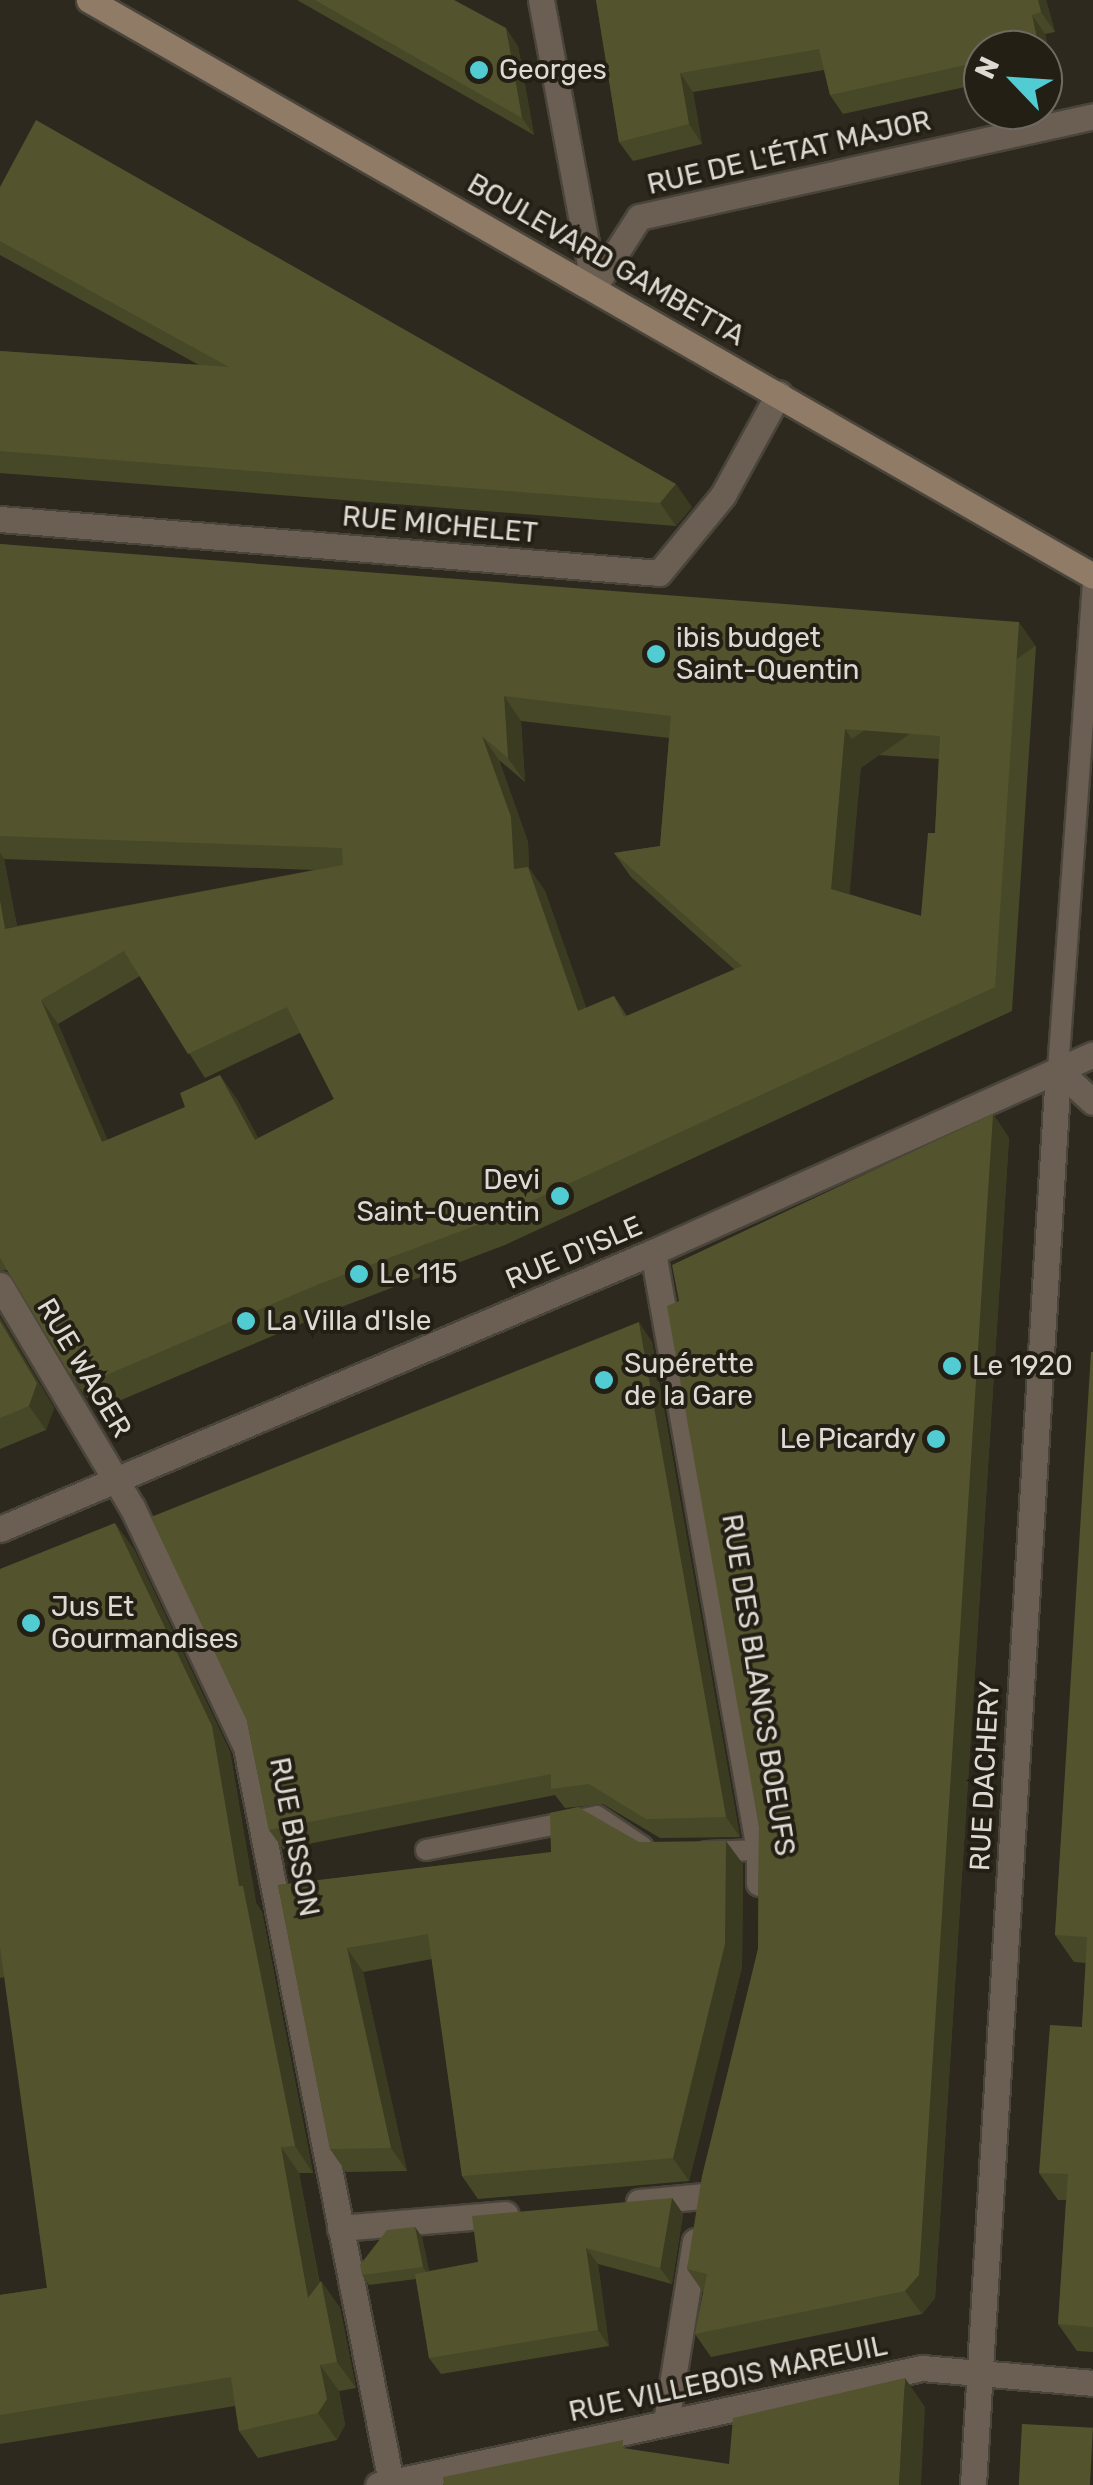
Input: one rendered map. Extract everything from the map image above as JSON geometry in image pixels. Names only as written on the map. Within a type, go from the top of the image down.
[{"type":"main road","name":"BOULEVARD GAMBETTA","points":[[88,0],[1093,576]]},
{"type":"street","points":[[541,0],[594,287]]},
{"type":"street","name":"RUE DE L'ÉTAT MAJOR","points":[[594,287],[639,218],[1093,116]]},
{"type":"street","name":"RUE MICHELET","points":[[0,519],[659,573],[723,496],[779,393]]},
{"type":"street","name":"RUE D'ISLE","points":[[0,1530],[653,1252],[1093,1054]]},
{"type":"street","points":[[1058,1070],[1093,1102]]},
{"type":"street","name":"RUE DACHERY","points":[[973,2485],[1058,1070]]},
{"type":"street","name":"RUE DES BLANCS BOEUFS","points":[[653,1252],[759,1850],[758,1910]]},
{"type":"street","name":"RUE WAGER","points":[[0,1286],[116,1482]]},
{"type":"street","name":"RUE BISSON","points":[[116,1482],[246,1747],[340,2228],[384,2484]]},
{"type":"street","points":[[607,2204],[705,2186],[666,2422]]},
{"type":"street","points":[[340,2228],[531,2211]]},
{"type":"street","name":"RUE VILLEBOIS MAREUIL","points":[[384,2484],[922,2368],[1093,2383]]},
{"type":"lane","points":[[1058,1070],[1093,576]]},
{"type":"lane","points":[[426,1850],[597,1816],[656,1852]]},
{"type":"lane","points":[[690,1852],[759,1850]]},
{"type":"building","points":[[315,0],[454,0],[506,28],[522,118]]},
{"type":"building","points":[[596,0],[1038,0],[1041,12],[1032,15],[1035,30],[963,30],[963,65],[830,95],[819,49],[680,73],[689,124],[619,142]]},
{"type":"building","points":[[36,120],[676,484],[660,503],[0,451],[0,351],[229,367],[0,241],[0,187]]},
{"type":"building","points":[[0,544],[1019,622],[995,987],[488,1221],[319,1284],[90,1382],[69,1373],[0,1258],[0,901],[5,929],[343,865],[342,848],[0,836]],"holes":[[[504,696],[671,716],[660,846],[614,853],[742,966],[624,1017],[614,996],[578,1011],[528,867],[514,869],[511,817],[482,736],[508,758]],[[845,729],[940,736],[935,833],[928,833],[921,916],[831,889]],[[124,951],[188,1054],[287,1007],[334,1099],[255,1140],[220,1075],[180,1093],[185,1107],[102,1142],[41,1000]]]},
{"type":"building","points":[[993,1114],[919,2275],[905,2291],[695,2334],[707,2274],[687,2269],[702,2176],[758,1949],[759,1827],[667,1306],[679,1301],[672,1265]]},
{"type":"building","points":[[0,1321],[37,1383],[29,1406],[0,1418]]},
{"type":"building","points":[[639,1322],[726,1817],[646,1819],[589,1784],[551,1789],[551,1774],[269,1830],[247,1721],[151,1517]]},
{"type":"building","points":[[1091,1352],[1093,2327],[1058,2324],[1068,2174],[1039,2173],[1050,2025],[1082,2027],[1087,1937],[1055,1935]]},
{"type":"building","points":[[115,1523],[212,1726],[239,1886],[243,1886],[295,2146],[281,2147],[308,2298],[321,2281],[337,2362],[320,2365],[327,2399],[318,2413],[239,2431],[231,2377],[0,2415],[0,2295],[47,2288],[0,1947],[0,1569]]},
{"type":"building","points":[[578,1807],[639,1842],[726,1841],[725,1944],[673,2158],[462,2176],[428,1934],[347,1948],[391,2148],[330,2149],[278,1885],[551,1852],[550,1813]]},
{"type":"building","points":[[672,2198],[660,2268],[586,2248],[598,2330],[429,2358],[415,2274],[478,2262],[472,2216]]},
{"type":"building","points":[[415,2227],[423,2267],[362,2275],[360,2265],[387,2230]]},
{"type":"building","points":[[905,2378],[899,2485],[444,2485],[443,2477],[623,2440],[623,2448],[729,2464],[733,2418]]},
{"type":"building","points":[[1022,2424],[1093,2428],[1090,2485],[1019,2485]]},
{"type":"place","name":"Georges","points":[[479,70]]},
{"type":"place","name":"ibis budget Saint-Quentin","points":[[656,654]]},
{"type":"place","name":"Devi Saint-Quentin","points":[[560,1196]]},
{"type":"place","name":"Le 115","points":[[359,1274]]},
{"type":"place","name":"La Villa d'Isle","points":[[246,1321]]},
{"type":"place","name":"Le 1920","points":[[952,1366]]},
{"type":"place","name":"Supérette de la Gare","points":[[604,1380]]},
{"type":"place","name":"Le Picardy","points":[[936,1439]]},
{"type":"place","name":"Jus Et Gourmandises","points":[[31,1623]]}]
